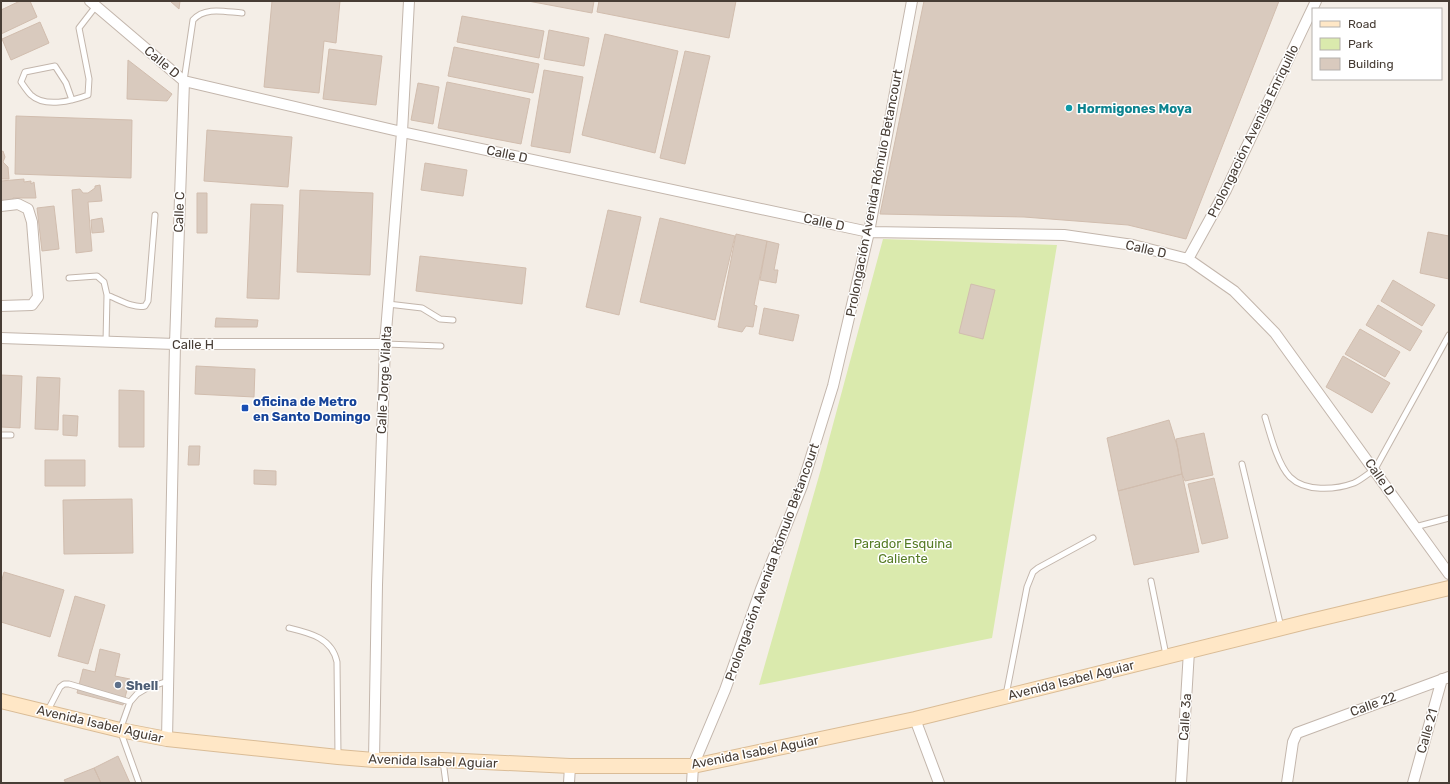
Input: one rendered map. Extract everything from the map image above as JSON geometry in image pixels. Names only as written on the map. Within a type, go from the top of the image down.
[{"type":"main road","name":"Avenida Isabel Aguiar","points":[[1,701],[120,730],[167,739],[338,757],[374,760],[442,760],[570,766],[693,766],[915,719],[1166,656],[1449,588]]},
{"type":"street","name":"Calle Jorge Vilalta","points":[[374,760],[377,578],[385,344],[402,132],[409,1]]},
{"type":"street","name":"Prolongación Avenida Rómulo Betancourt","points":[[692,783],[693,766],[725,690],[761,589],[802,486],[833,386],[869,232],[912,1]]},
{"type":"street","name":"Calle D","points":[[93,4],[184,81],[402,132],[869,232],[1064,235],[1134,245],[1188,259],[1234,291],[1275,333],[1375,469],[1449,574]]},
{"type":"street","name":"Prolongación Avenida Enriquillo","points":[[1188,259],[1230,184],[1312,10]]},
{"type":"street","name":"Calle C","points":[[167,739],[175,344],[184,81]]},
{"type":"street","points":[[1,206],[18,204],[28,208],[32,222],[38,297],[32,305],[1,306]]},
{"type":"street","name":"Calle H","points":[[1,338],[175,344],[385,344]]},
{"type":"street","name":"Calle 3a","points":[[1180,783],[1189,651]]},
{"type":"street","name":"Calle 22","points":[[1286,783],[1293,742],[1297,733],[1445,678]]},
{"type":"street","name":"Calle 21","points":[[1413,783],[1445,678]]},
{"type":"street","points":[[915,719],[939,783]]},
{"type":"street","points":[[569,783],[570,766]]},
{"type":"lane","points":[[72,100],[66,83],[54,66],[25,72],[20,82],[31,96],[44,101],[72,100],[88,95],[90,79],[79,28],[93,4]]},
{"type":"lane","points":[[184,81],[193,20],[198,13],[206,11],[242,13]]},
{"type":"lane","points":[[107,295],[132,305],[140,307],[146,306],[148,301],[155,215]]},
{"type":"lane","points":[[69,278],[96,276],[104,282],[107,295],[106,342]]},
{"type":"lane","points":[[388,304],[422,308],[440,319],[453,320]]},
{"type":"lane","points":[[1265,417],[1277,455],[1290,477],[1309,488],[1332,487],[1355,483],[1375,469],[1449,335]]},
{"type":"lane","points":[[385,344],[441,346]]},
{"type":"lane","points":[[1,435],[10,436]]},
{"type":"lane","points":[[1242,464],[1282,628]]},
{"type":"lane","points":[[1415,527],[1449,518]]},
{"type":"lane","points":[[1005,697],[1027,587],[1034,572],[1093,538]]},
{"type":"lane","points":[[1152,581],[1166,656]]},
{"type":"lane","points":[[289,628],[312,634],[323,640],[336,654],[338,757]]},
{"type":"lane","points":[[139,783],[120,730],[130,702],[137,694],[147,688],[168,681]]},
{"type":"lane","points":[[48,712],[60,687],[64,684],[69,684],[130,702]]},
{"type":"lane","points":[[442,760],[446,783]]},
{"type":"green space","name":"Parador Esquina Caliente","points":[[883,239],[1057,245],[992,638],[759,685],[821,469]]},
{"type":"building","points":[[20,1],[30,1],[37,17],[1,34],[1,10]]},
{"type":"building","points":[[170,1],[180,1],[179,9]]},
{"type":"building","points":[[272,1],[340,1],[336,43],[324,41],[319,93],[264,87]]},
{"type":"building","points":[[528,1],[594,1],[592,13]]},
{"type":"building","points":[[599,1],[736,1],[729,38],[597,12]]},
{"type":"building","name":"Hormigones Moya","points":[[924,1],[1279,1],[1186,239],[1128,225],[1024,217],[880,214]]},
{"type":"building","points":[[462,16],[544,31],[539,58],[457,42]]},
{"type":"building","points":[[40,22],[49,43],[11,60],[2,39]]},
{"type":"building","points":[[549,30],[589,38],[584,66],[544,59]]},
{"type":"building","points":[[605,34],[678,51],[655,153],[582,135]]},
{"type":"building","points":[[454,47],[539,64],[533,93],[448,76]]},
{"type":"building","points":[[329,49],[382,56],[376,105],[323,99]]},
{"type":"building","points":[[685,51],[710,56],[685,164],[660,158]]},
{"type":"building","points":[[128,60],[172,94],[167,101],[127,99]]},
{"type":"building","points":[[544,70],[583,77],[570,153],[531,146]]},
{"type":"building","points":[[447,82],[530,99],[521,144],[438,128]]},
{"type":"building","points":[[418,83],[439,87],[433,124],[411,120]]},
{"type":"building","points":[[16,116],[132,120],[131,178],[15,174]]},
{"type":"building","points":[[207,130],[292,137],[288,187],[204,181]]},
{"type":"building","points":[[3,151],[5,157],[3,162],[8,167],[9,179],[1,179],[1,152]]},
{"type":"building","points":[[425,163],[467,170],[463,196],[421,190]]},
{"type":"building","points":[[24,179],[24,182],[31,181],[31,184],[34,182],[36,198],[13,198],[13,201],[1,202],[1,181]]},
{"type":"building","points":[[100,185],[102,201],[88,202],[92,251],[76,253],[72,190],[80,189],[83,193],[88,193],[95,188],[95,186]]},
{"type":"building","points":[[300,190],[373,193],[370,275],[297,272]]},
{"type":"building","points":[[197,193],[207,193],[207,233],[197,233]]},
{"type":"building","points":[[251,204],[283,205],[279,299],[247,298]]},
{"type":"building","points":[[54,206],[59,249],[42,251],[37,208]]},
{"type":"building","points":[[608,210],[641,217],[619,315],[586,307]]},
{"type":"building","points":[[102,218],[104,232],[92,233],[91,220]]},
{"type":"building","points":[[660,218],[735,236],[715,320],[640,302]]},
{"type":"building","points":[[1428,232],[1449,236],[1449,279],[1420,273]]},
{"type":"building","points":[[736,234],[767,241],[754,305],[757,306],[753,327],[746,326],[742,332],[718,327]]},
{"type":"building","points":[[767,241],[779,244],[774,270],[778,270],[776,283],[760,280]]},
{"type":"building","points":[[420,256],[526,268],[522,304],[416,291]]},
{"type":"building","points":[[1393,280],[1435,305],[1422,326],[1381,301]]},
{"type":"building","points":[[971,284],[995,290],[983,339],[959,333]]},
{"type":"building","points":[[1378,305],[1422,331],[1410,351],[1366,325]]},
{"type":"building","points":[[764,308],[799,315],[793,341],[759,334]]},
{"type":"building","points":[[216,318],[258,320],[257,327],[215,327]]},
{"type":"building","points":[[1360,329],[1400,352],[1385,377],[1345,354]]},
{"type":"building","points":[[1343,356],[1390,383],[1372,413],[1326,387]]},
{"type":"building","points":[[196,366],[255,369],[254,397],[195,394]]},
{"type":"building","points":[[1,375],[22,376],[20,428],[1,427]]},
{"type":"building","points":[[37,377],[60,378],[58,430],[35,429]]},
{"type":"building","points":[[119,390],[144,391],[144,447],[119,447]]},
{"type":"building","points":[[63,415],[78,416],[77,436],[63,435]]},
{"type":"building","points":[[1169,420],[1178,449],[1182,474],[1118,491],[1107,438]]},
{"type":"building","points":[[1204,433],[1213,475],[1185,481],[1182,474],[1176,439]]},
{"type":"building","points":[[189,446],[200,446],[199,465],[188,465]]},
{"type":"building","points":[[45,460],[85,460],[85,486],[45,486]]},
{"type":"building","points":[[254,470],[276,471],[276,485],[254,484]]},
{"type":"building","points":[[1182,474],[1199,552],[1134,565],[1118,491]]},
{"type":"building","points":[[1214,478],[1228,538],[1202,544],[1188,484]]},
{"type":"building","points":[[132,499],[133,553],[64,554],[63,500]]},
{"type":"building","points":[[4,572],[64,590],[50,637],[1,622],[1,583]]},
{"type":"building","points":[[75,596],[105,605],[88,664],[58,656]]},
{"type":"building","points":[[100,649],[120,654],[115,676],[130,679],[123,705],[77,693],[83,669],[95,672]]},
{"type":"building","points":[[118,756],[130,783],[101,783],[94,768]]},
{"type":"building","points":[[94,768],[101,783],[66,783],[64,780]]},
{"type":"place","name":"Hormigones Moya","points":[[1069,108]]},
{"type":"place","name":"oficina de Metro en Santo Domingo","points":[[245,408]]},
{"type":"place","name":"Shell","points":[[118,685]]}]
